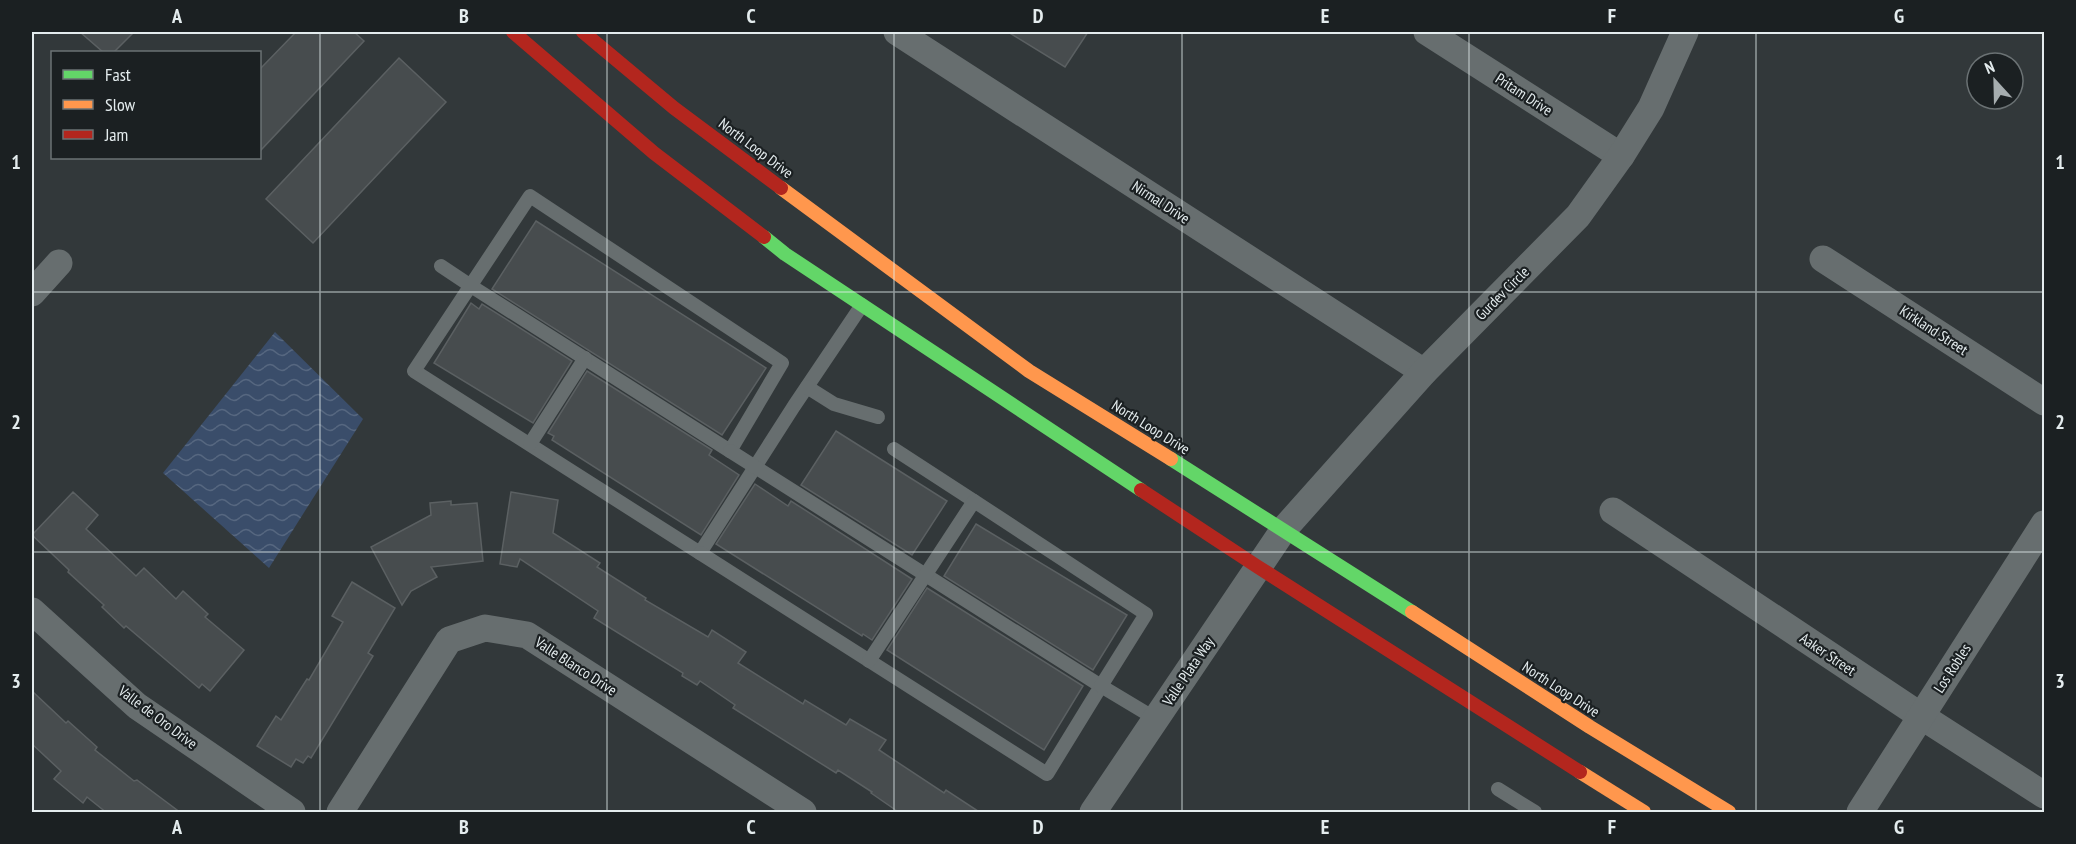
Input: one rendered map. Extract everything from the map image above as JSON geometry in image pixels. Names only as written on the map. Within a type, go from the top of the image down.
[{"type":"main road","points":[[513,32],[654,153],[785,254],[1258,567],[1644,813]]},
{"type":"main road","name":"North Loop Drive","points":[[583,32],[674,108],[1029,371],[1284,529],[1580,721],[1729,813]]},
{"type":"street","name":"Nirmal Drive","points":[[897,32],[1424,372]]},
{"type":"street","name":"Pritam Drive","points":[[1427,32],[1621,156]]},
{"type":"street","name":"Gurdev Circle","points":[[1284,529],[1424,372],[1578,216],[1621,156],[1651,108],[1685,32]]},
{"type":"street","name":"Kirkland Street","points":[[1823,259],[2044,402]]},
{"type":"street","points":[[32,293],[59,263]]},
{"type":"street","name":"Aaker Street","points":[[1613,511],[2044,795]]},
{"type":"street","name":"Los Robles","points":[[1860,813],[2044,524]]},
{"type":"street","name":"Valle Plata Way","points":[[1093,813],[1284,529]]},
{"type":"street","name":"Valle de Oro Drive","points":[[32,611],[137,706],[292,813]]},
{"type":"street","name":"Valle Blanco Drive","points":[[340,813],[448,640],[485,628],[527,634],[803,813]]},
{"type":"lane","points":[[730,451],[782,363],[530,196],[414,371],[1047,774],[1146,614],[894,449]]},
{"type":"lane","points":[[441,266],[1156,719]]},
{"type":"lane","points":[[700,553],[862,305]]},
{"type":"lane","points":[[530,444],[585,358]]},
{"type":"lane","points":[[807,387],[834,404],[878,417]]},
{"type":"lane","points":[[869,661],[974,501]]},
{"type":"lane","points":[[1498,789],[1535,813]]},
{"type":"water","points":[[275,332],[363,419],[269,568],[163,473]]},
{"type":"building","points":[[80,32],[134,32],[115,51],[102,51]]},
{"type":"building","points":[[296,32],[354,32],[364,41],[261,150],[261,68]]},
{"type":"building","points":[[1008,32],[1088,32],[1065,67]]},
{"type":"building","points":[[399,58],[446,102],[313,243],[266,199]]},
{"type":"building","points":[[536,221],[766,368],[722,435],[492,289]]},
{"type":"building","points":[[471,303],[479,309],[482,304],[572,361],[533,423],[434,363]]},
{"type":"building","points":[[587,371],[712,450],[709,455],[739,475],[701,535],[552,440],[554,436],[548,433]]},
{"type":"building","points":[[836,431],[947,501],[912,555],[801,485]]},
{"type":"building","points":[[755,484],[788,506],[791,501],[912,579],[872,640],[863,634],[862,636],[716,544]]},
{"type":"building","points":[[73,492],[98,515],[86,529],[136,576],[144,568],[176,599],[183,591],[208,614],[205,617],[244,650],[210,691],[202,684],[199,688],[126,626],[124,628],[102,607],[104,605],[32,535]]},
{"type":"building","points":[[511,492],[558,500],[553,533],[600,563],[597,567],[646,598],[645,600],[708,637],[712,630],[746,652],[738,663],[803,704],[805,700],[846,725],[850,719],[886,740],[879,750],[944,793],[946,790],[981,813],[900,813],[838,770],[836,773],[733,708],[735,705],[700,681],[697,685],[682,676],[683,673],[594,618],[598,611],[520,559],[517,567],[500,564]]},
{"type":"building","points":[[451,501],[451,505],[477,503],[483,561],[431,567],[437,577],[411,591],[402,605],[371,547],[431,515],[430,503]]},
{"type":"building","points":[[976,524],[1127,615],[1093,670],[944,576]]},
{"type":"building","points":[[352,582],[395,608],[368,653],[373,656],[311,758],[308,756],[303,763],[296,759],[291,767],[257,746],[276,716],[281,720],[307,679],[309,680],[343,622],[332,616]]},
{"type":"building","points":[[927,588],[1083,686],[1044,750],[887,650]]},
{"type":"building","points":[[32,691],[66,723],[68,721],[97,747],[95,750],[134,781],[137,780],[181,813],[107,813],[87,797],[83,803],[54,779],[61,771],[32,744]]},
{"type":"traffic: fast","points":[[764,237],[785,254],[1141,490]]},
{"type":"traffic: fast","points":[[1171,459],[1412,612]]},
{"type":"traffic: slow","points":[[781,188],[1029,371],[1171,459]]},
{"type":"traffic: slow","points":[[1412,612],[1590,727],[1729,812]]},
{"type":"traffic: slow","points":[[1580,772],[1644,812]]},
{"type":"traffic: jam","points":[[513,32],[654,153],[764,237]]},
{"type":"traffic: jam","points":[[583,32],[674,108],[781,188]]},
{"type":"traffic: jam","points":[[1141,490],[1580,772]]}]
